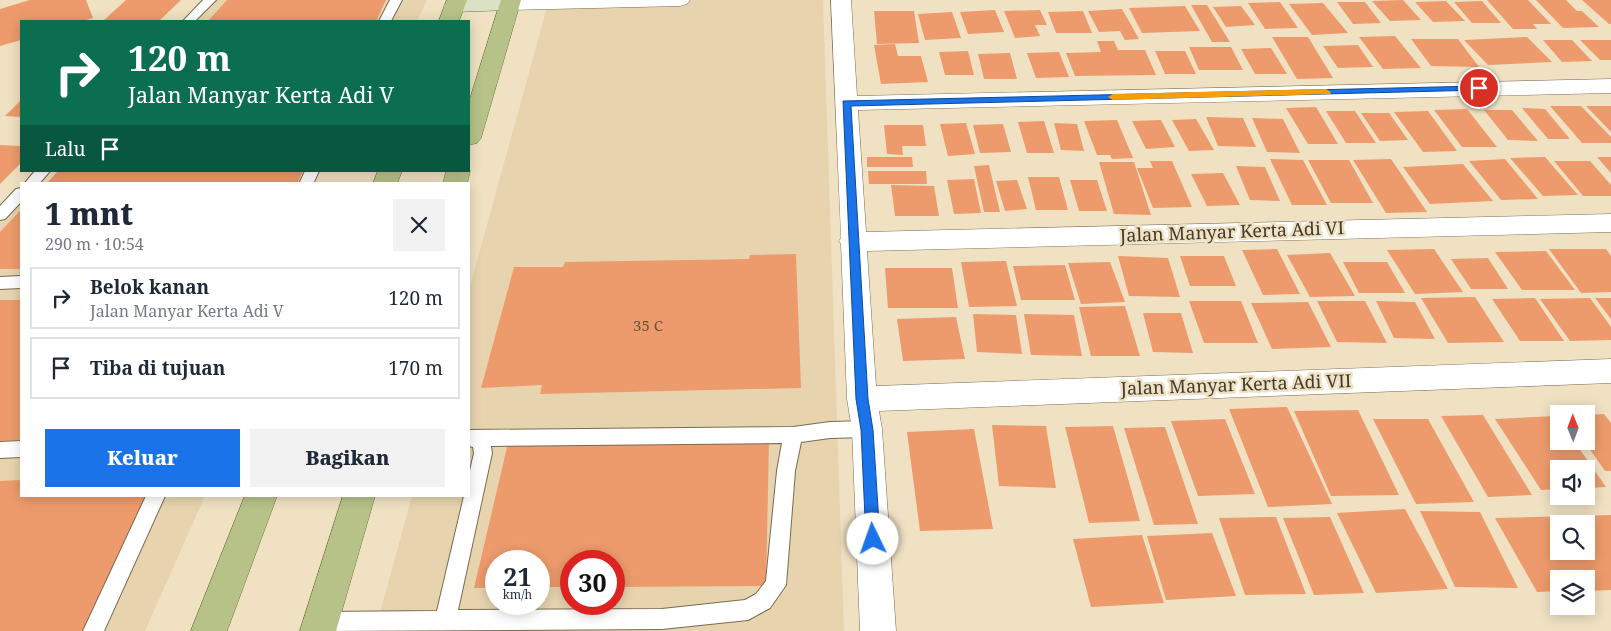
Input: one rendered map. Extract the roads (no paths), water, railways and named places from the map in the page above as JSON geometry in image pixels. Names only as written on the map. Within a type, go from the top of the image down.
[{"type":"main road","points":[[453,9],[510,2],[470,135]]},
{"type":"main road","points":[[209,631],[261,497]]},
{"type":"main road","points":[[320,627],[359,497]]},
{"type":"street","points":[[510,2],[680,0]]},
{"type":"street","points":[[841,0],[852,241],[862,399],[867,430],[878,631]]},
{"type":"street","points":[[847,103],[1611,86]]},
{"type":"street","name":"Jalan Manyar Kerta Adi VI","points":[[852,241],[879,242],[1611,223]]},
{"type":"street","name":"Jalan Manyar Kerta Adi VII","points":[[862,399],[1611,371]]},
{"type":"lane","points":[[190,20],[210,0]]},
{"type":"lane","points":[[386,20],[396,0]]},
{"type":"lane","points":[[33,182],[42,172]]},
{"type":"lane","points":[[0,215],[20,194]]},
{"type":"lane","points":[[0,283],[20,282]]},
{"type":"lane","points":[[472,438],[793,435],[830,430],[867,430]]},
{"type":"lane","points":[[320,627],[445,621],[662,618],[748,610],[763,601],[776,586],[786,471],[793,435]]},
{"type":"lane","points":[[445,621],[483,453],[482,444],[472,438]]},
{"type":"lane","points":[[0,450],[20,449]]},
{"type":"lane","points":[[93,631],[156,497]]}]
